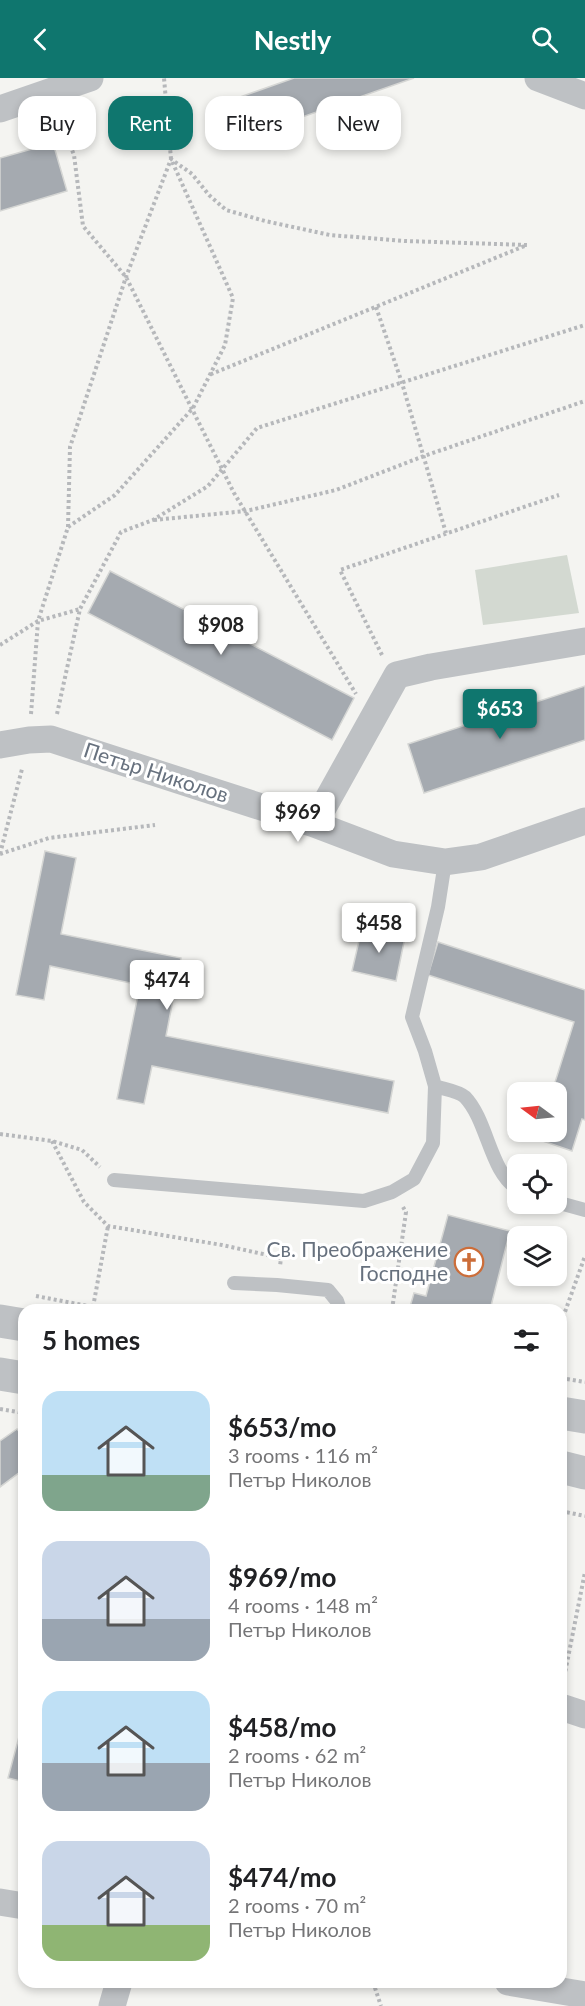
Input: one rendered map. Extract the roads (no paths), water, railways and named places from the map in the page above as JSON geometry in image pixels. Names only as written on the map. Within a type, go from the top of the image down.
[{"type":"street","points":[[0,109],[90,78]]},
{"type":"street","points":[[538,78],[585,96]]},
{"type":"street","points":[[314,824],[397,675],[431,667],[585,641]]},
{"type":"street","name":"Петър Николов","points":[[0,745],[40,740],[314,824],[393,854],[445,862],[481,857],[585,821]]},
{"type":"street","points":[[0,1321],[18,1314]]},
{"type":"street","points":[[0,1374],[18,1377]]},
{"type":"street","points":[[567,1414],[585,1417]]},
{"type":"street","points":[[567,1468],[585,1473]]},
{"type":"street","points":[[567,1709],[585,1715]]},
{"type":"street","points":[[0,1902],[18,1904]]},
{"type":"street","points":[[112,2006],[117,1988]]},
{"type":"street","points":[[544,1988],[585,1995]]},
{"type":"lane","points":[[114,1180],[364,1201],[392,1192],[414,1179],[433,1143],[435,1086],[412,1017],[438,907],[445,862]]},
{"type":"lane","points":[[435,1086],[464,1095],[482,1123],[500,1168],[507,1178]]},
{"type":"lane","points":[[567,1205],[585,1210]]},
{"type":"lane","points":[[234,1283],[327,1290],[338,1304]]},
{"type":"place","name":"Св. Преображение Господне","points":[[469,1262]]}]
